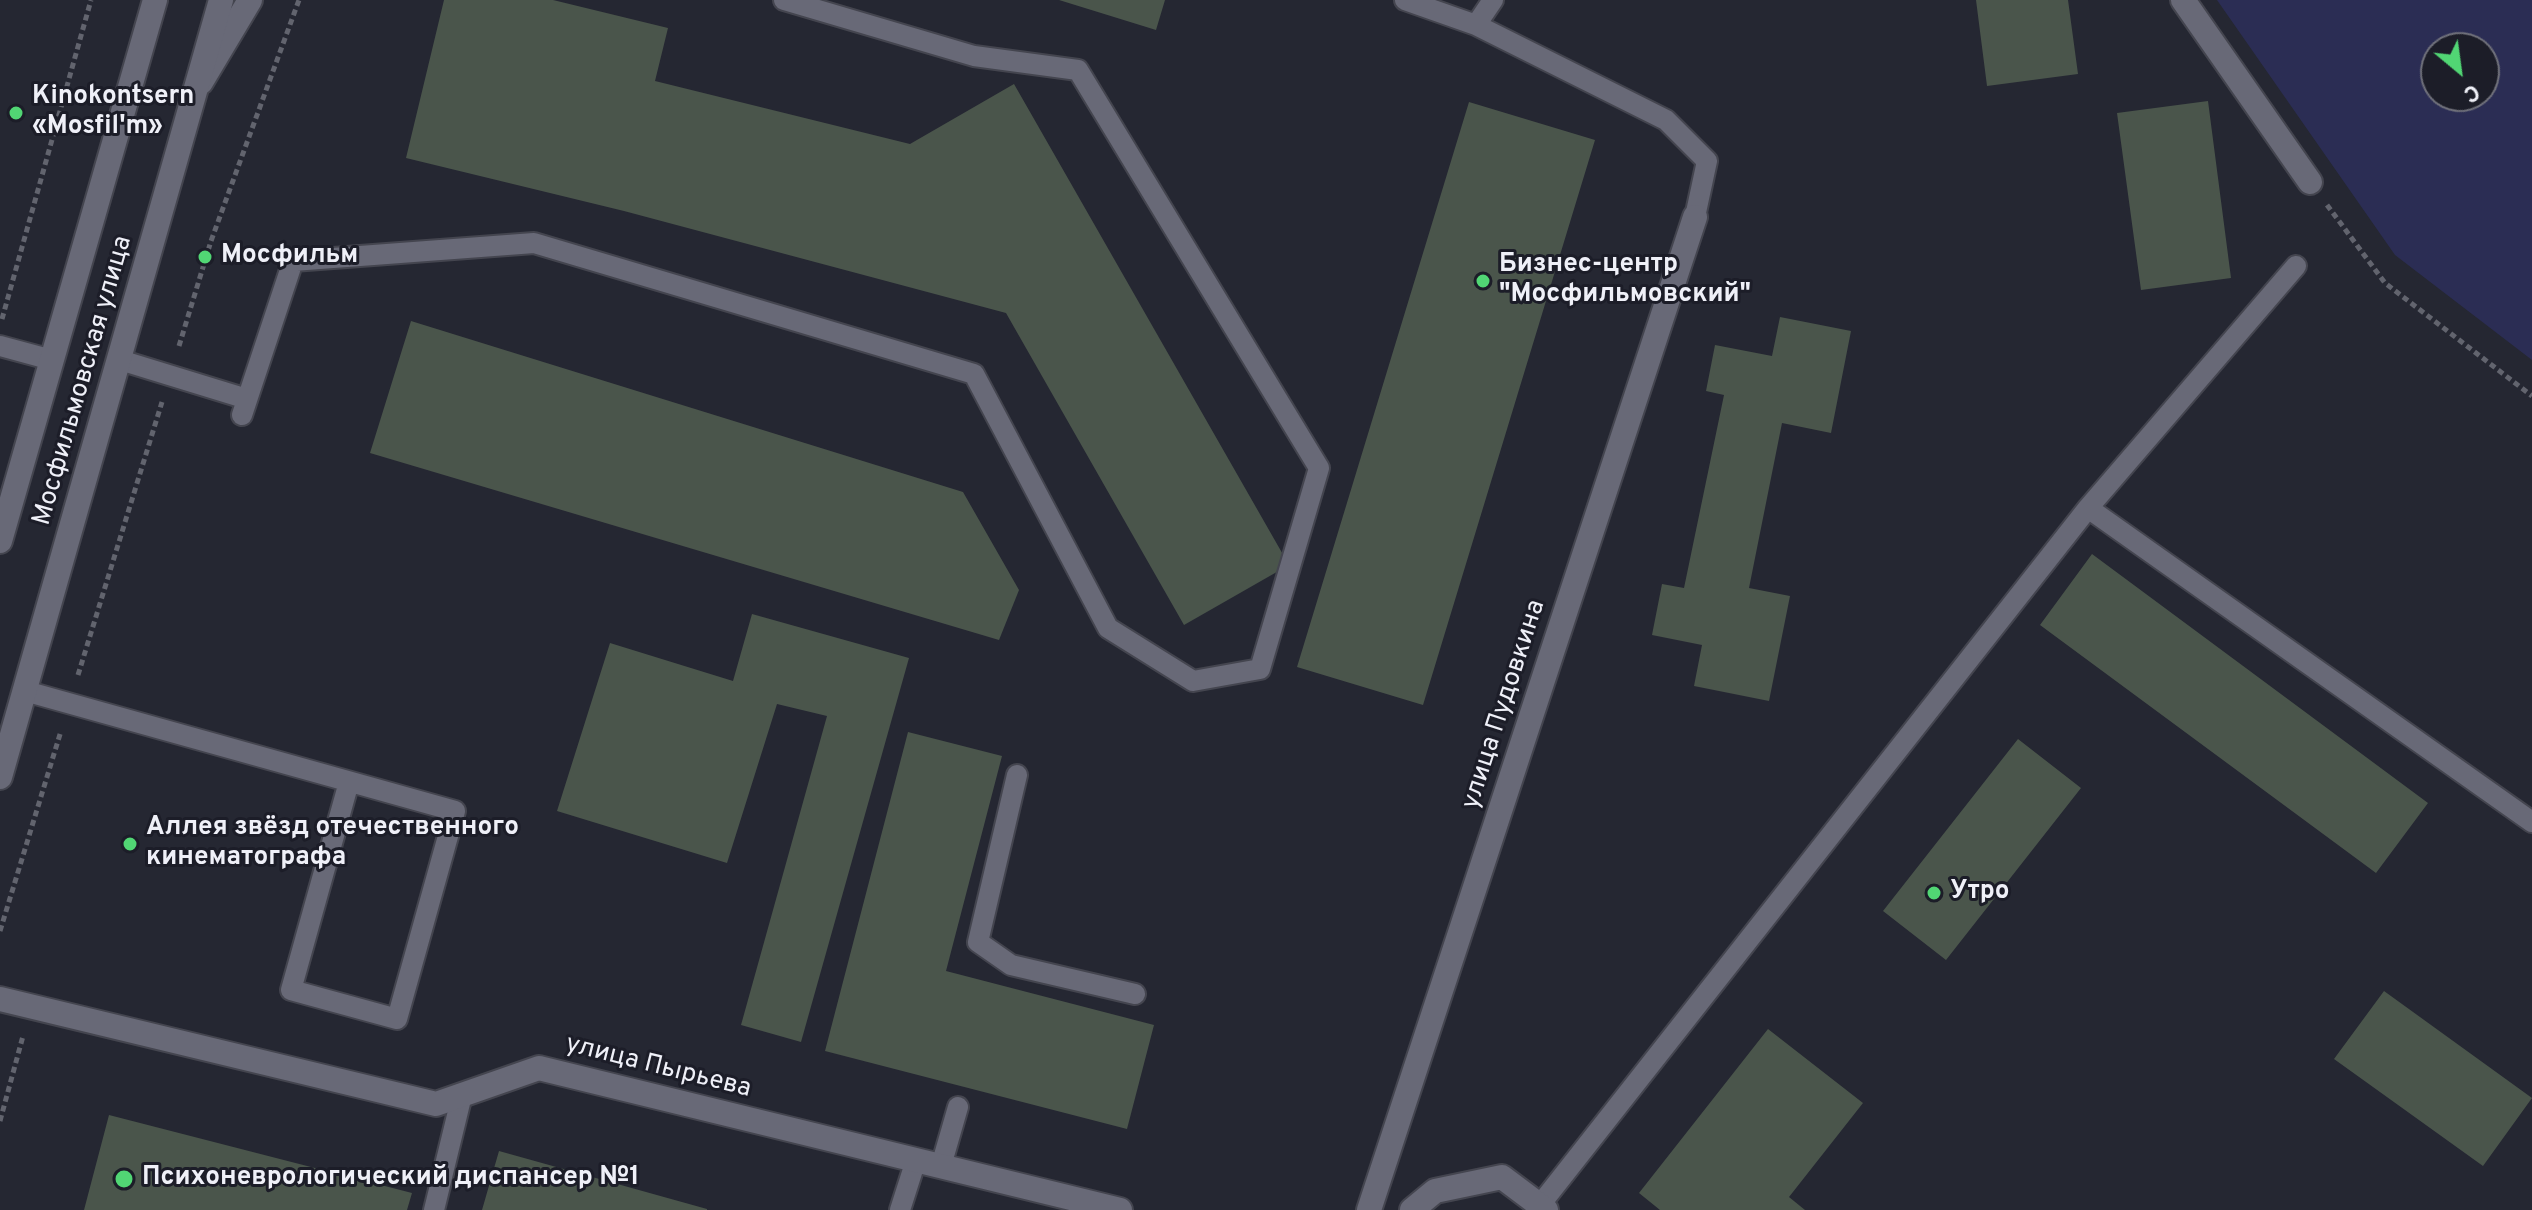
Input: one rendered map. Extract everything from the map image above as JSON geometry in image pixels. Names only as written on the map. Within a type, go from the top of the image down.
[{"type":"street","name":"Мосфильмовская улица","points":[[0,541],[155,0]]},
{"type":"street","name":"Мосфильмовская улица","points":[[0,777],[221,0]]},
{"type":"street","points":[[194,94],[250,0]]},
{"type":"street","points":[[2183,0],[2310,182]]},
{"type":"street","name":"улица Пудовкина","points":[[1369,1210],[1695,217]]},
{"type":"street","name":"улица Пырьева","points":[[0,999],[436,1104],[539,1068],[1120,1210]]},
{"type":"street","points":[[1412,1210],[1435,1191],[1502,1177],[1543,1207]]},
{"type":"lane","points":[[120,360],[170,376],[244,407],[293,261],[534,243],[974,374],[1108,628],[1193,681],[1260,669],[1319,468],[1078,70],[974,56],[784,0]]},
{"type":"lane","points":[[1405,0],[1476,25],[1666,120],[1707,161],[1695,217]]},
{"type":"lane","points":[[1476,25],[1493,0]]},
{"type":"lane","points":[[1543,1207],[2088,508],[2296,266]]},
{"type":"lane","points":[[0,346],[52,360]]},
{"type":"lane","points":[[2088,508],[2532,822]]},
{"type":"lane","points":[[25,691],[455,811],[397,1019],[291,990],[349,782]]},
{"type":"lane","points":[[1017,775],[978,942],[1011,965],[1135,994]]},
{"type":"lane","points":[[434,1210],[462,1095]]},
{"type":"lane","points":[[941,1166],[958,1107]]},
{"type":"lane","points":[[900,1210],[916,1160]]},
{"type":"path","points":[[0,325],[91,0]]},
{"type":"path","points":[[0,931],[211,241],[299,0]]},
{"type":"path","points":[[2310,182],[2385,283],[2532,396]]},
{"type":"path","points":[[0,1121],[31,1007]]},
{"type":"shaded area","points":[[2217,0],[2532,0],[2532,360],[2395,255]]},
{"type":"building","points":[[444,0],[553,0],[668,28],[655,81],[910,144],[1014,84],[1289,565],[1184,625],[1006,313],[624,211],[406,158]]},
{"type":"building","points":[[1059,0],[1165,0],[1156,30]]},
{"type":"building","points":[[1976,0],[2068,0],[2078,74],[1987,86]]},
{"type":"building","points":[[2208,101],[2231,278],[2141,290],[2117,113]]},
{"type":"building","name":"Бизнес-центр \"Мосфильмовский\"","points":[[1469,102],[1595,140],[1423,705],[1297,667]]},
{"type":"building","points":[[1780,317],[1851,331],[1831,433],[1782,423],[1749,588],[1790,596],[1769,701],[1694,686],[1702,645],[1652,635],[1662,584],[1684,588],[1724,395],[1706,391],[1715,345],[1772,356]]},
{"type":"building","points":[[411,321],[963,492],[1019,590],[999,640],[370,453]]},
{"type":"building","points":[[2092,554],[2428,803],[2376,873],[2040,625]]},
{"type":"building","points":[[752,614],[909,658],[801,1042],[741,1025],[827,716],[777,704],[727,863],[557,811],[610,643],[733,681]]},
{"type":"building","points":[[908,732],[1002,756],[946,971],[1154,1025],[1127,1129],[825,1051]]},
{"type":"building","points":[[2018,739],[2081,788],[1946,960],[1883,911]]},
{"type":"building","points":[[2384,991],[2532,1098],[2483,1166],[2334,1059]]},
{"type":"building","points":[[1768,1029],[1863,1103],[1789,1197],[1805,1210],[1660,1210],[1639,1193]]},
{"type":"building","points":[[109,1115],[412,1193],[407,1210],[84,1210]]},
{"type":"building","points":[[499,1151],[707,1209],[707,1210],[482,1210]]},
{"type":"place","name":"Kinokontsern «Mosfil'm»","points":[[16,113]]},
{"type":"place","name":"Мосфильм","points":[[205,257]]},
{"type":"place","name":"Бизнес-центр \"Мосфильмовский\"","points":[[1483,281]]},
{"type":"place","name":"Аллея звёзд отечественного кинематографа","points":[[130,844]]},
{"type":"place","name":"Утро","points":[[1934,893]]},
{"type":"place","name":"Психоневрологический диспансер №1","points":[[124,1179]]}]
